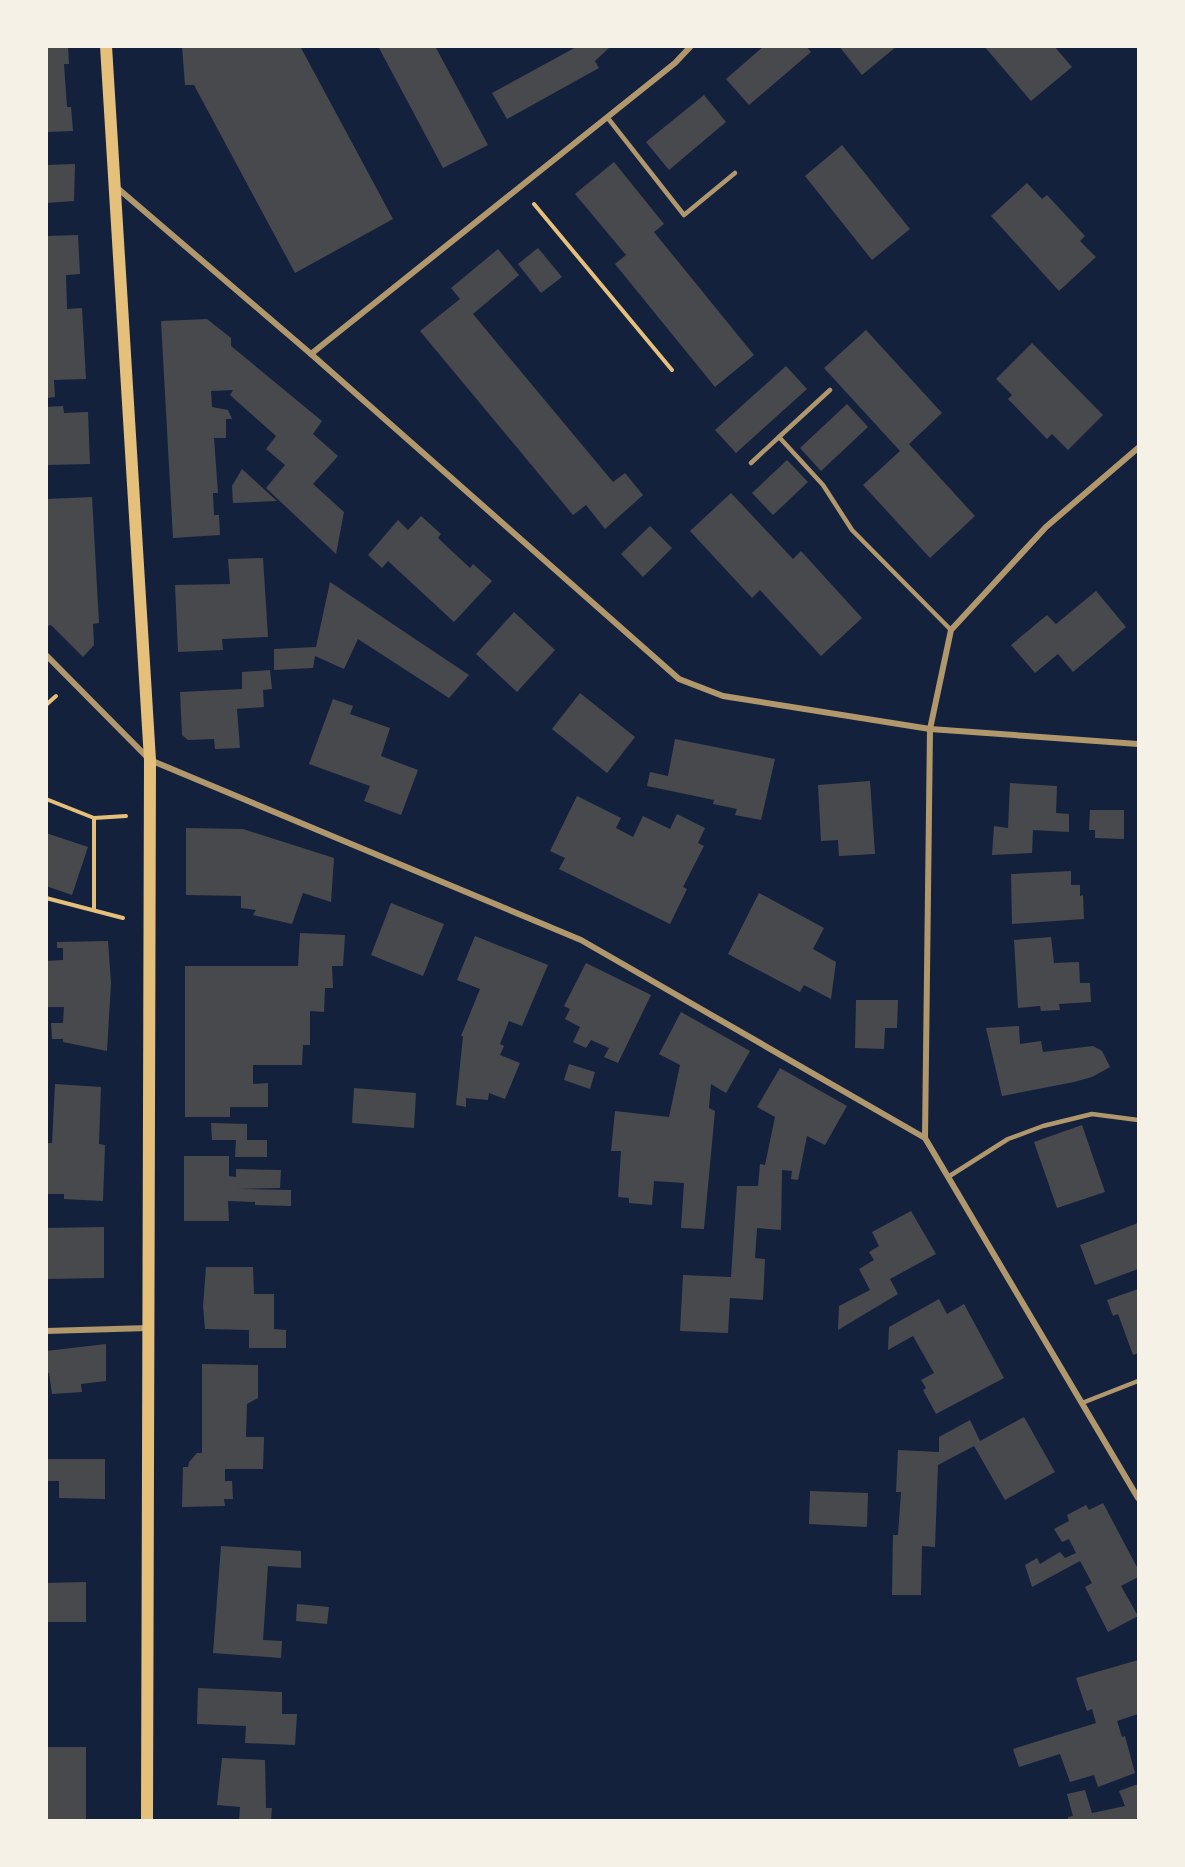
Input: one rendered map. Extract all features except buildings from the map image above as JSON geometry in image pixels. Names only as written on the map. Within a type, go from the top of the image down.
[{"type":"main road","points":[[106,46],[150,760],[147,1821]]},
{"type":"street","points":[[311,354],[518,185],[675,63],[691,46]]},
{"type":"street","points":[[115,186],[311,354],[679,679],[723,696],[930,729],[1138,744]]},
{"type":"street","points":[[1138,448],[1046,527],[951,630],[930,729],[926,1138],[1138,1498]]},
{"type":"street","points":[[46,655],[150,760],[581,940],[926,1138]]},
{"type":"street","points":[[46,1330],[150,1328]]},
{"type":"lane","points":[[607,117],[684,214],[735,173]]},
{"type":"lane","points":[[751,463],[830,390]]},
{"type":"lane","points":[[779,437],[823,485],[852,530],[951,630]]},
{"type":"lane","points":[[948,1177],[1008,1139],[1043,1126],[1092,1114],[1138,1120]]},
{"type":"lane","points":[[1082,1403],[1138,1381]]},
{"type":"path","points":[[518,185],[672,370]]},
{"type":"path","points":[[46,799],[93,818],[94,910]]},
{"type":"path","points":[[46,898],[150,925]]}]
